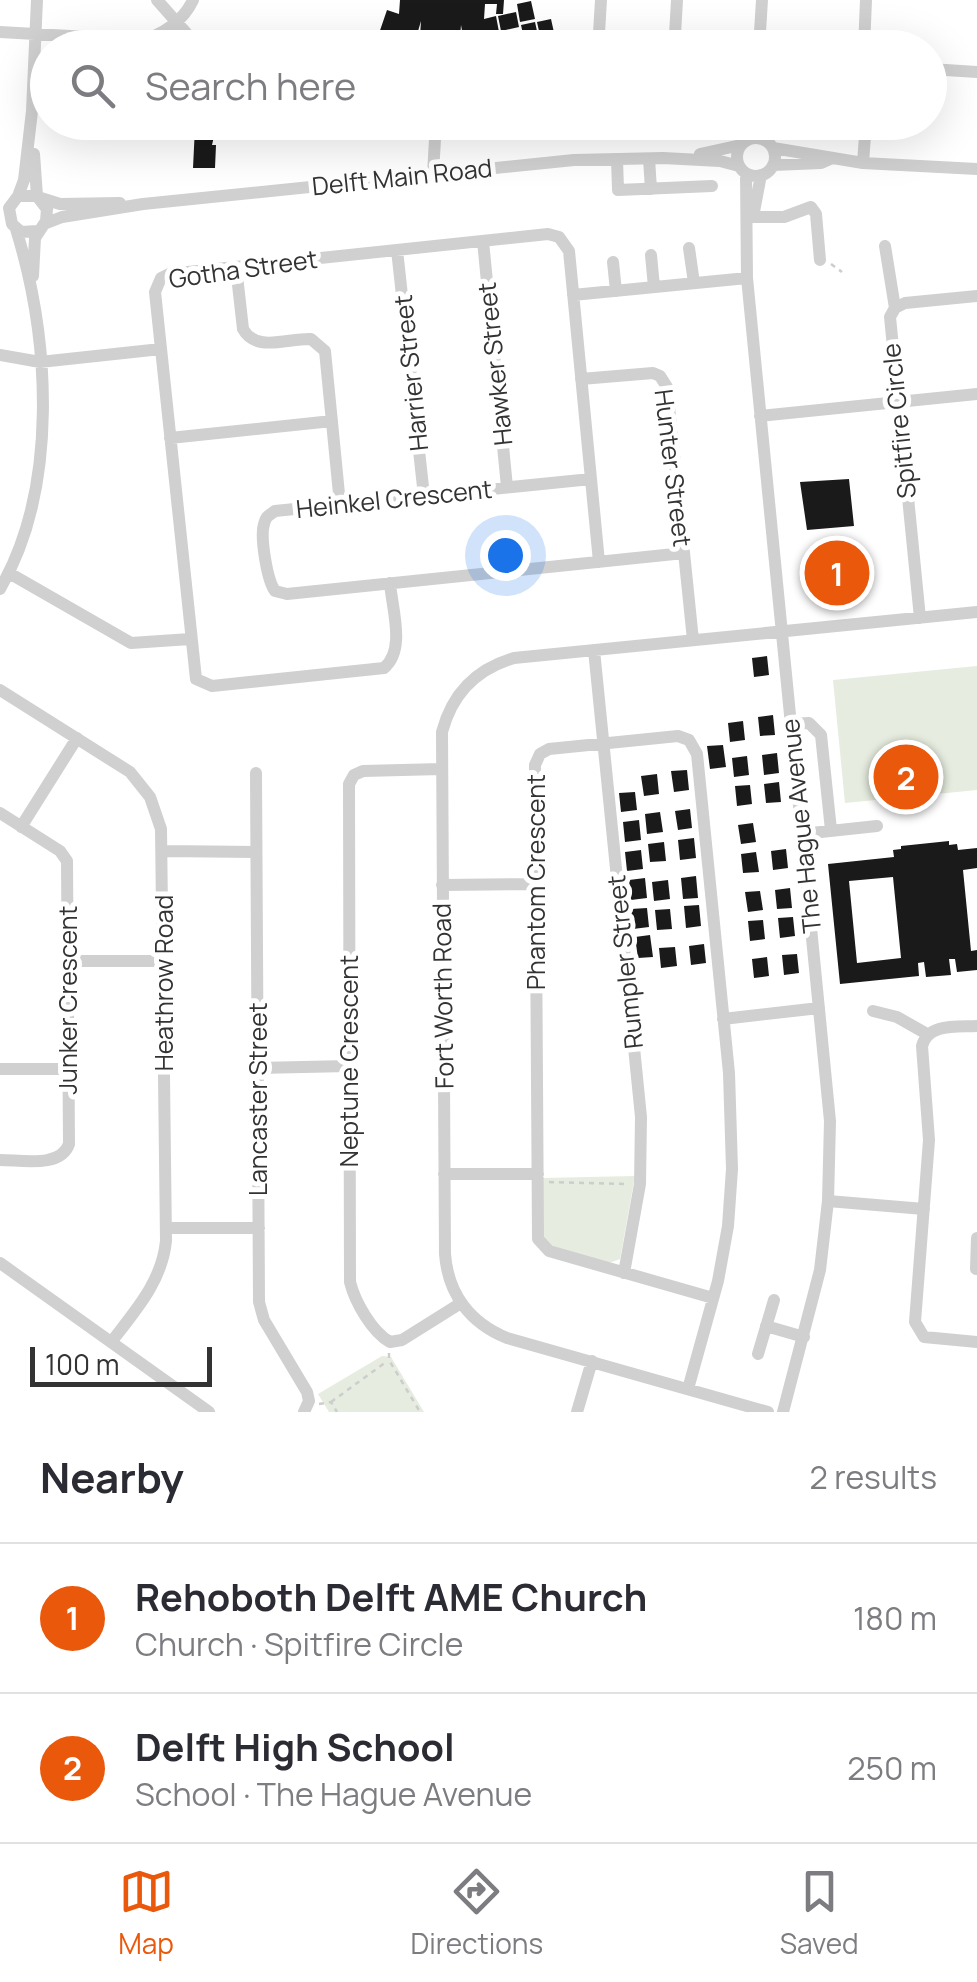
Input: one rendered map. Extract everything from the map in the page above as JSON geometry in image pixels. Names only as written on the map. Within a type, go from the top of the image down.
[{"type":"street","points":[[35,30],[37,0]]},
{"type":"street","points":[[157,0],[184,30]]},
{"type":"street","points":[[164,30],[194,0]]},
{"type":"street","points":[[599,30],[600,0]]},
{"type":"street","points":[[675,30],[677,0]]},
{"type":"street","points":[[760,30],[762,0]]},
{"type":"street","points":[[865,30],[866,0]]},
{"type":"street","points":[[0,32],[30,34]]},
{"type":"street","points":[[947,70],[977,72]]},
{"type":"street","points":[[30,129],[24,180],[8,213],[33,308]]},
{"type":"street","points":[[0,589],[28,524],[43,449],[33,255],[47,209],[38,197],[34,140]]},
{"type":"street","points":[[434,174],[435,140]]},
{"type":"street","points":[[769,140],[774,166]]},
{"type":"street","points":[[863,163],[865,140]]},
{"type":"street","points":[[830,159],[774,166],[762,176],[743,170],[737,155],[745,142],[863,163],[977,170]]},
{"type":"street","name":"Delft Main Road","points":[[40,227],[56,218],[143,204],[434,174],[720,152],[745,142]]},
{"type":"street","points":[[651,189],[656,158]]},
{"type":"street","name":"Delft Main Road","points":[[656,158],[720,162],[743,170]]},
{"type":"street","points":[[616,159],[618,190],[712,186]]},
{"type":"street","name":"The Hague Avenue","points":[[743,170],[748,236],[746,278],[830,1121],[828,1201],[820,1270],[783,1412]]},
{"type":"street","name":"The Hague Avenue","points":[[748,236],[762,176]]},
{"type":"street","points":[[10,202],[27,194],[38,197]]},
{"type":"street","name":"Delft Main Road","points":[[38,197],[60,204],[143,204]]},
{"type":"street","points":[[753,218],[784,217],[810,207],[816,214],[820,260]]},
{"type":"street","points":[[10,227],[26,233],[40,227]]},
{"type":"street","name":"Gotha Street","points":[[390,583],[396,649],[392,661],[384,668],[208,686],[194,675],[155,292],[158,281],[168,274],[558,236],[568,247],[599,562]]},
{"type":"street","name":"Hawker Street","points":[[484,241],[507,487]]},
{"type":"street","points":[[884,246],[895,308]]},
{"type":"street","points":[[689,248],[694,283]]},
{"type":"street","name":"Harrier Street","points":[[397,250],[424,496]]},
{"type":"street","points":[[650,255],[654,287]]},
{"type":"street","points":[[613,262],[616,291]]},
{"type":"street","points":[[236,267],[243,329],[250,340],[261,343],[312,339],[323,347],[340,504]]},
{"type":"street","points":[[573,295],[746,278]]},
{"type":"street","name":"Spitfire Circle","points":[[920,618],[890,322],[895,308],[905,303],[977,296]]},
{"type":"street","points":[[0,355],[40,362],[161,349]]},
{"type":"street","name":"Hunter Street","points":[[581,379],[653,373],[667,387],[693,640]]},
{"type":"street","points":[[760,416],[977,394]]},
{"type":"street","points":[[170,438],[332,421]]},
{"type":"street","name":"Heinkel Crescent","points":[[592,479],[280,510],[267,516],[263,530],[270,584],[286,594],[684,553]]},
{"type":"street","points":[[9,574],[131,643],[190,639]]},
{"type":"street","points":[[780,630],[977,612]]},
{"type":"street","name":"Fort Worth Road","points":[[461,1304],[446,1265],[441,769],[445,720],[456,698],[472,680],[492,666],[514,658],[780,630]]},
{"type":"street","name":"Rumpler Street","points":[[594,650],[641,1117],[640,1184],[624,1274]]},
{"type":"street","name":"Heathrow Road","points":[[0,690],[138,780],[159,818],[163,851],[165,1253],[158,1274],[112,1341]]},
{"type":"street","points":[[791,724],[809,723],[821,734],[831,830]]},
{"type":"street","name":"Phantom Crescent","points":[[688,1389],[713,1298],[728,1226],[732,1169],[731,1105],[696,749],[689,740],[678,736],[549,749],[538,758],[538,1234],[542,1246],[713,1298]]},
{"type":"street","points":[[22,827],[77,738]]},
{"type":"street","name":"Neptune Crescent","points":[[390,1342],[379,1334],[353,1294],[350,1282],[349,784],[360,771],[441,769]]},
{"type":"street","name":"Lancaster Street","points":[[256,773],[261,1312],[307,1392],[306,1409]]},
{"type":"street","name":"Junker Crescent","points":[[0,814],[60,851],[67,861],[68,1070],[67,1152],[54,1160],[0,1160]]},
{"type":"street","points":[[802,834],[877,826]]},
{"type":"street","points":[[163,851],[256,852]]},
{"type":"street","points":[[442,885],[536,884]]},
{"type":"street","points":[[67,961],[164,961]]},
{"type":"street","points":[[723,1019],[820,1008]]},
{"type":"street","points":[[873,1011],[891,1014],[927,1034]]},
{"type":"street","points":[[977,1026],[932,1030],[922,1046],[929,1140],[917,1328],[930,1338],[977,1342]]},
{"type":"street","points":[[258,1068],[349,1066]]},
{"type":"street","points":[[0,1069],[68,1070]]},
{"type":"street","points":[[444,1174],[538,1178]]},
{"type":"street","points":[[828,1201],[924,1209]]},
{"type":"street","points":[[166,1228],[259,1228]]},
{"type":"street","points":[[976,1268],[977,1238]]},
{"type":"street","points":[[0,1263],[209,1412]]},
{"type":"street","points":[[758,1354],[774,1300]]},
{"type":"street","points":[[390,1342],[402,1340],[461,1304],[476,1321],[496,1333],[768,1412]]},
{"type":"street","points":[[766,1326],[804,1337]]},
{"type":"street","points":[[577,1412],[592,1362]]},
{"type":"path","points":[[538,1178],[640,1184]]},
{"type":"path","points":[[390,1342],[389,1360],[420,1412]]},
{"type":"path","points":[[306,1409],[331,1402],[389,1360]]},
{"type":"path","points":[[331,1402],[337,1412]]},
{"type":"shaded area","points":[[977,666],[977,790],[845,803],[833,680]]},
{"type":"shaded area","points":[[635,1176],[620,1259],[609,1263],[550,1246],[543,1236],[543,1178]]},
{"type":"shaded area","points":[[382,1356],[391,1357],[424,1412],[329,1412],[318,1394]]},
{"type":"building","points":[[400,0],[504,0],[503,14],[496,14],[497,4],[485,4],[484,19],[496,16],[499,30],[462,30],[461,25],[461,30],[420,30],[421,21],[418,30],[380,30],[387,10],[399,14]]},
{"type":"building","points":[[531,1],[535,19],[520,22],[517,4]]},
{"type":"building","points":[[516,12],[519,27],[501,30],[498,16]]},
{"type":"building","points":[[551,19],[553,30],[539,30],[537,22]]},
{"type":"building","points":[[535,22],[537,30],[522,30],[521,25]]},
{"type":"building","points":[[194,140],[213,140],[215,168],[193,168]]},
{"type":"building","points":[[849,479],[854,526],[807,530],[800,482]]},
{"type":"building","points":[[865,550],[868,587],[815,592],[815,588],[807,589],[805,559]]},
{"type":"building","points":[[767,656],[769,675],[754,677],[752,658]]},
{"type":"building","points":[[773,715],[775,735],[760,736],[758,717]]},
{"type":"building","points":[[743,721],[745,740],[730,742],[728,723]]},
{"type":"building","points":[[723,745],[726,767],[710,769],[707,746]]},
{"type":"building","points":[[777,753],[779,773],[764,775],[762,755]]},
{"type":"building","points":[[747,756],[749,775],[734,777],[732,758]]},
{"type":"building","points":[[687,770],[689,790],[674,792],[671,771]]},
{"type":"building","points":[[657,774],[659,794],[644,796],[641,776]]},
{"type":"building","points":[[779,782],[781,802],[766,803],[764,784]]},
{"type":"building","points":[[750,785],[752,804],[737,806],[735,786]]},
{"type":"building","points":[[635,792],[637,810],[621,812],[619,793]]},
{"type":"building","points":[[690,809],[692,828],[678,830],[675,811]]},
{"type":"building","points":[[660,812],[663,832],[647,834],[645,814]]},
{"type":"building","points":[[639,820],[641,840],[625,842],[623,822]]},
{"type":"building","points":[[753,823],[756,842],[741,844],[738,825]]},
{"type":"building","points":[[694,838],[696,858],[680,860],[678,840]]},
{"type":"building","points":[[949,841],[949,845],[957,844],[958,850],[977,848],[977,868],[963,870],[971,951],[977,950],[977,970],[957,972],[955,959],[949,959],[951,975],[926,977],[924,962],[918,963],[919,976],[840,984],[828,864],[894,857],[893,850]],"holes":[[[893,877],[901,958],[857,963],[849,881]]]},
{"type":"building","points":[[664,842],[666,861],[650,862],[648,844]]},
{"type":"building","points":[[786,849],[788,868],[773,870],[771,851]]},
{"type":"building","points":[[641,850],[643,869],[627,871],[625,852]]},
{"type":"building","points":[[756,852],[759,872],[743,873],[741,854]]},
{"type":"building","points":[[696,876],[698,898],[683,899],[681,878]]},
{"type":"building","points":[[645,878],[647,898],[631,900],[629,880]]},
{"type":"building","points":[[668,880],[670,899],[654,901],[652,882]]},
{"type":"building","points":[[790,888],[792,908],[777,909],[775,890]]},
{"type":"building","points":[[760,891],[763,910],[748,912],[745,892]]},
{"type":"building","points":[[699,905],[701,926],[686,928],[684,906]]},
{"type":"building","points":[[647,908],[649,927],[633,929],[631,909]]},
{"type":"building","points":[[670,909],[672,929],[657,930],[655,910]]},
{"type":"building","points":[[793,917],[795,936],[780,938],[778,918]]},
{"type":"building","points":[[763,920],[765,939],[750,941],[748,921]]},
{"type":"building","points":[[650,935],[653,957],[638,958],[635,937]]},
{"type":"building","points":[[704,944],[706,963],[691,965],[689,946]]},
{"type":"building","points":[[675,947],[677,966],[661,968],[659,948]]},
{"type":"building","points":[[797,954],[799,973],[784,975],[782,955]]},
{"type":"building","points":[[767,957],[769,976],[754,978],[752,959]]},
{"type":"place","name":"Rehoboth Delft AME Church","points":[[837,573]]},
{"type":"place","name":"Delft High School","points":[[906,777]]}]
